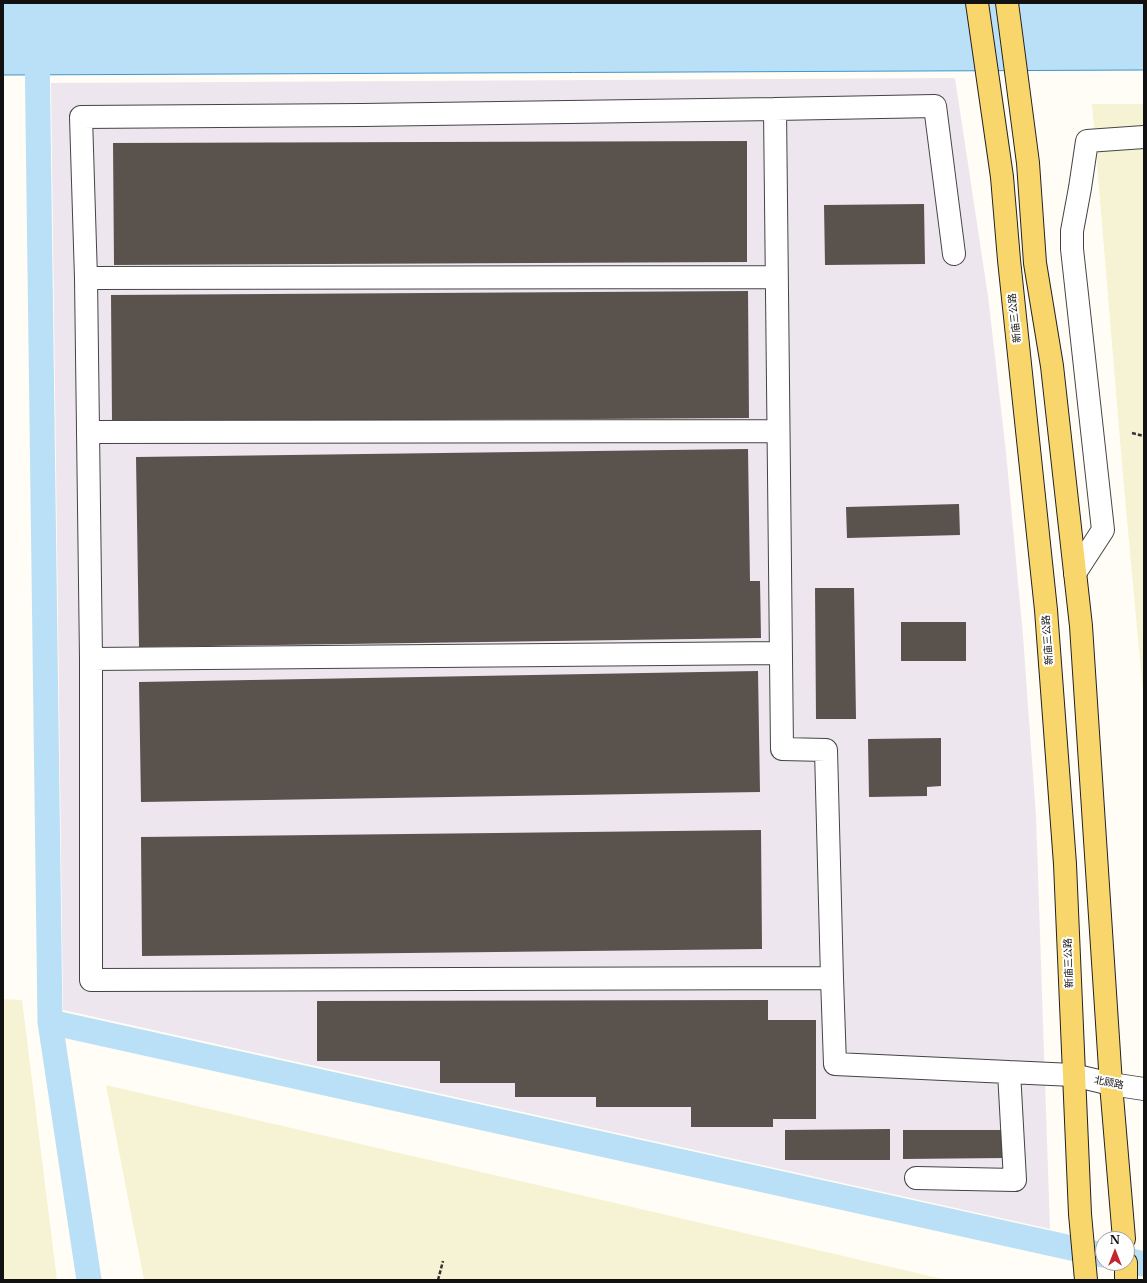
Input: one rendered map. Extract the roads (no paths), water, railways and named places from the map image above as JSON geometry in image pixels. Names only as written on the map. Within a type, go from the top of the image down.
[{"type":"main road","name":"新庙三公路","points":[[977,3],[1002,176],[1009,260],[1047,633],[1065,864],[1080,1214],[1086,1280]]},
{"type":"main road","points":[[1007,3],[1028,163],[1036,263],[1052,366],[1081,626],[1111,1084],[1124,1231]]},
{"type":"street","points":[[775,109],[782,749],[826,750],[832,978],[91,980],[91,659],[86,278],[81,117],[362,115],[935,106],[954,254]]},
{"type":"street","points":[[1075,572],[1104,530],[1072,249],[1072,231],[1087,141],[1144,138]]},
{"type":"street","points":[[86,278],[776,277]]},
{"type":"street","points":[[88,432],[778,431]]},
{"type":"street","points":[[91,659],[781,653]]},
{"type":"street","name":"北顾路","points":[[832,978],[835,1064],[1073,1075],[1111,1084],[1144,1089]]},
{"type":"street","points":[[916,1178],[1015,1180],[1009,1072]]},
{"type":"water","points":[[3,3],[1144,3],[1144,70],[3,75]]},
{"type":"waterway","points":[[37,44],[50,1022]]},
{"type":"waterway","points":[[89,1280],[50,1022],[1095,1253]]},
{"type":"waterway","points":[[1135,1262],[1144,1264]]}]
